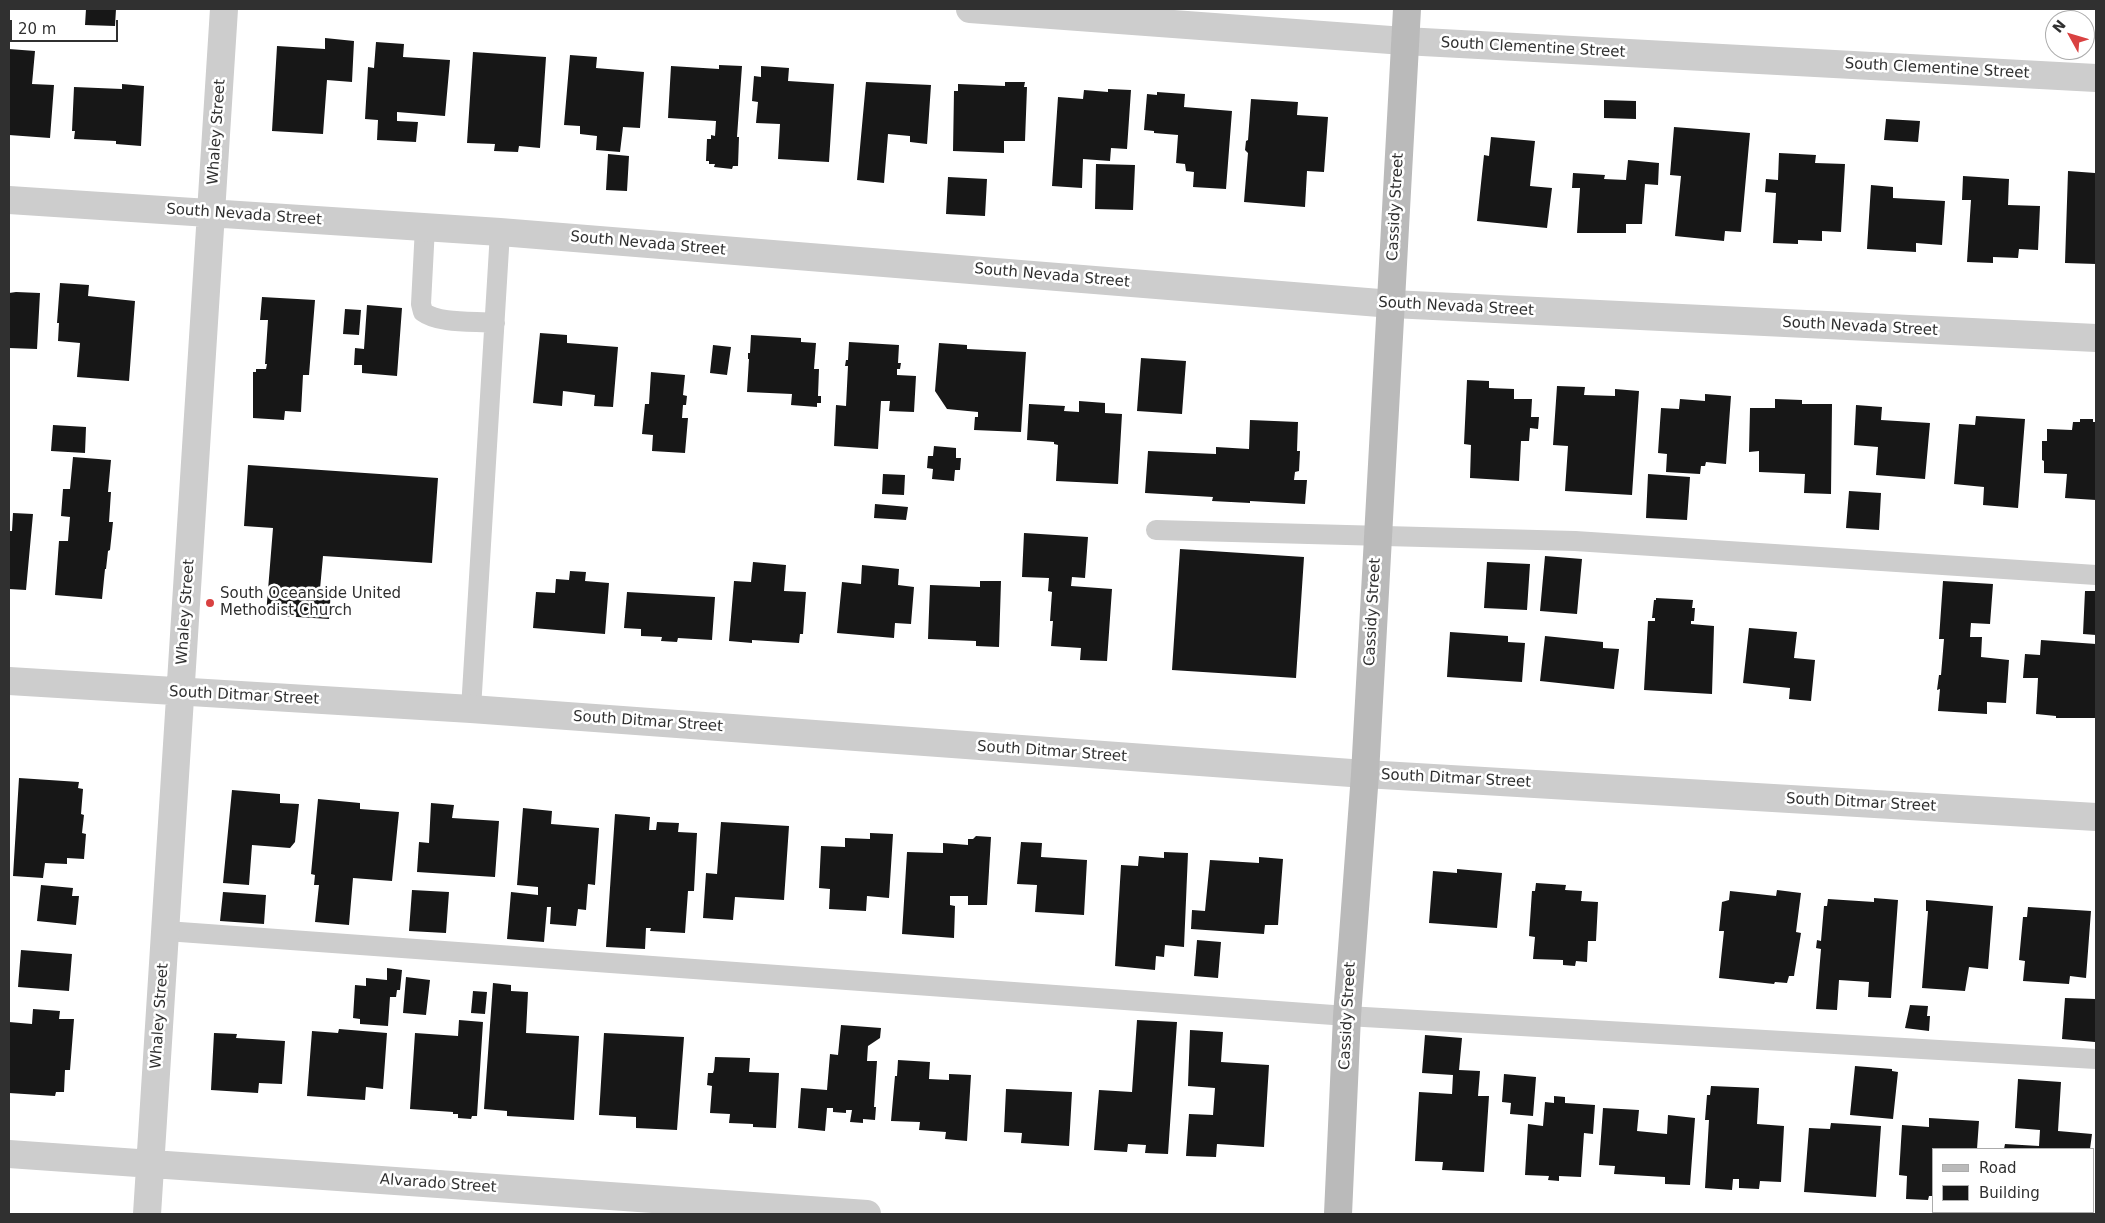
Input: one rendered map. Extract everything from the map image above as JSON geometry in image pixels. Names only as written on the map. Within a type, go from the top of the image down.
[{"type":"main road","name":"Cassidy Street","points":[[1338,1214],[1347,1016],[1365,774],[1407,9]]},
{"type":"street","name":"Whaley Street","points":[[147,1214],[224,9]]},
{"type":"street","name":"South Clementine Street","points":[[970,9],[1404,41],[2096,78]]},
{"type":"street","name":"South Nevada Street","points":[[9,200],[500,232],[1392,304],[2096,338]]},
{"type":"street","name":"South Ditmar Street","points":[[9,681],[181,693],[471,709],[1365,774],[2096,817]]},
{"type":"street","name":"Alvarado Street","points":[[9,1154],[867,1214]]},
{"type":"lane","points":[[425,227],[421,304],[423,312],[440,319],[495,323]]},
{"type":"lane","points":[[471,709],[500,232]]},
{"type":"lane","points":[[1156,530],[1575,540],[2096,576]]},
{"type":"lane","points":[[166,931],[1347,1016],[2096,1059]]},
{"type":"building","points":[[86,9],[116,9],[115,26],[85,25]]},
{"type":"building","points":[[325,38],[354,41],[352,82],[327,80],[323,134],[272,131],[277,46],[325,49]]},
{"type":"building","points":[[376,42],[404,44],[403,57],[450,60],[445,116],[397,112],[397,121],[418,122],[416,142],[377,140],[378,120],[365,119],[368,67],[374,68]]},
{"type":"building","points":[[9,49],[35,51],[32,84],[54,85],[50,138],[9,135]]},
{"type":"building","points":[[473,52],[546,57],[540,148],[519,146],[518,152],[494,151],[495,144],[467,143]]},
{"type":"building","points":[[570,55],[597,57],[596,68],[644,72],[640,128],[623,127],[620,152],[596,150],[597,136],[580,134],[580,126],[564,125]]},
{"type":"building","points":[[719,65],[742,66],[737,137],[739,137],[738,166],[733,166],[732,169],[714,167],[715,164],[709,164],[709,161],[706,161],[707,139],[711,139],[711,135],[715,136],[716,121],[668,118],[671,66],[719,69]]},
{"type":"building","points":[[761,66],[789,68],[788,81],[834,84],[829,162],[778,159],[780,124],[756,123],[758,102],[752,101],[754,76],[761,77]]},
{"type":"building","points":[[866,82],[931,85],[927,144],[910,142],[910,136],[888,134],[884,183],[857,180]]},
{"type":"building","points":[[1005,82],[1025,82],[1024,87],[1027,87],[1025,141],[1004,141],[1004,153],[953,151],[954,91],[958,91],[958,84],[1005,86]]},
{"type":"building","points":[[122,84],[144,86],[141,146],[116,144],[116,141],[74,139],[75,131],[72,131],[74,87],[122,89]]},
{"type":"building","points":[[1108,89],[1131,90],[1127,149],[1111,148],[1110,161],[1083,159],[1082,188],[1052,186],[1058,97],[1083,99],[1084,90],[1108,92]]},
{"type":"building","points":[[1157,92],[1185,94],[1184,107],[1232,111],[1226,189],[1193,187],[1194,172],[1186,171],[1185,164],[1176,163],[1178,135],[1154,133],[1154,131],[1144,130],[1147,94],[1157,95]]},
{"type":"building","points":[[1251,99],[1298,102],[1297,115],[1328,117],[1324,172],[1307,171],[1305,207],[1244,202],[1248,153],[1245,150],[1246,141],[1248,140]]},
{"type":"building","points":[[1604,100],[1636,101],[1636,119],[1604,118]]},
{"type":"building","points":[[1886,119],[1920,121],[1918,142],[1884,140]]},
{"type":"building","points":[[1674,127],[1750,133],[1741,232],[1725,231],[1724,241],[1675,236],[1681,176],[1670,175]]},
{"type":"building","points":[[1491,137],[1535,141],[1530,186],[1552,188],[1547,228],[1477,221],[1484,155],[1489,156]]},
{"type":"building","points":[[1779,153],[1816,155],[1815,163],[1845,164],[1841,232],[1822,231],[1822,241],[1798,240],[1798,244],[1773,243],[1776,193],[1765,192],[1766,179],[1778,180]]},
{"type":"building","points":[[608,154],[629,156],[627,191],[606,190]]},
{"type":"building","points":[[1628,160],[1659,163],[1658,185],[1645,184],[1642,224],[1626,224],[1626,233],[1577,233],[1580,188],[1572,188],[1573,173],[1605,175],[1604,179],[1626,180]]},
{"type":"building","points":[[1096,164],[1135,165],[1133,210],[1095,209]]},
{"type":"building","points":[[2068,171],[2095,173],[2096,264],[2065,263]]},
{"type":"building","points":[[1963,176],[2009,179],[2008,205],[2040,206],[2038,250],[2019,249],[2018,258],[1993,257],[1993,263],[1967,262],[1971,200],[1962,200]]},
{"type":"building","points":[[948,177],[987,179],[985,216],[946,214]]},
{"type":"building","points":[[1871,185],[1893,187],[1893,198],[1945,201],[1942,245],[1916,243],[1916,252],[1867,249]]},
{"type":"building","points":[[60,283],[89,285],[88,296],[135,301],[129,381],[77,377],[80,343],[58,341],[59,323],[57,323]]},
{"type":"building","points":[[9,293],[40,293],[37,349],[9,348]]},
{"type":"building","points":[[262,297],[315,300],[309,375],[303,375],[301,412],[285,411],[284,420],[253,418],[253,372],[256,372],[256,369],[266,369],[267,364],[265,364],[268,320],[260,320]]},
{"type":"building","points":[[367,305],[402,308],[397,376],[362,373],[362,365],[354,365],[355,348],[364,349]]},
{"type":"building","points":[[345,309],[361,310],[359,335],[343,334]]},
{"type":"building","points":[[540,333],[567,335],[567,343],[618,347],[613,407],[594,406],[595,395],[563,391],[562,406],[533,403]]},
{"type":"building","points":[[751,335],[801,338],[801,342],[816,343],[814,369],[819,369],[818,396],[821,396],[821,403],[817,403],[817,407],[791,405],[792,394],[747,392],[748,353],[750,353]]},
{"type":"building","points":[[849,342],[899,345],[898,363],[901,363],[900,369],[897,369],[897,375],[916,376],[914,412],[889,411],[890,401],[881,401],[878,449],[834,446],[836,405],[846,406],[848,366],[845,366],[846,360],[848,360]]},
{"type":"building","points":[[939,343],[967,345],[967,349],[1026,352],[1021,432],[974,430],[975,417],[978,417],[978,412],[947,409],[935,391]]},
{"type":"building","points":[[713,345],[731,347],[727,375],[710,373]]},
{"type":"building","points":[[1141,358],[1186,361],[1182,414],[1137,411]]},
{"type":"building","points":[[651,372],[685,375],[683,395],[687,396],[686,405],[683,405],[682,418],[688,418],[685,453],[652,451],[653,435],[642,434],[645,404],[649,404]]},
{"type":"building","points":[[1467,380],[1489,381],[1489,388],[1514,389],[1514,399],[1532,399],[1531,417],[1539,417],[1538,429],[1530,428],[1529,441],[1521,441],[1519,481],[1470,478],[1471,445],[1464,444]]},
{"type":"building","points":[[1557,386],[1585,387],[1584,395],[1615,396],[1615,389],[1639,391],[1632,495],[1565,491],[1568,446],[1553,445]]},
{"type":"building","points":[[1705,394],[1731,396],[1726,464],[1706,462],[1705,466],[1701,466],[1700,474],[1666,472],[1667,454],[1658,453],[1661,408],[1679,409],[1680,399],[1705,401]]},
{"type":"building","points":[[1775,399],[1802,400],[1802,404],[1832,404],[1831,494],[1804,493],[1805,474],[1759,472],[1759,451],[1749,452],[1750,408],[1775,408]]},
{"type":"building","points":[[1079,401],[1105,403],[1105,413],[1122,414],[1118,484],[1056,481],[1058,445],[1054,444],[1054,442],[1027,440],[1029,404],[1065,406],[1064,411],[1079,412]]},
{"type":"building","points":[[1856,405],[1882,407],[1881,420],[1930,423],[1925,479],[1876,475],[1878,447],[1854,445]]},
{"type":"building","points":[[1976,416],[2025,419],[2018,508],[1983,505],[1984,487],[1954,484],[1959,424],[1975,425]]},
{"type":"building","points":[[2080,419],[2093,419],[2093,422],[2096,422],[2096,500],[2065,498],[2067,474],[2044,473],[2042,441],[2047,441],[2047,429],[2072,430],[2073,422],[2080,422]]},
{"type":"building","points":[[1250,420],[1298,422],[1297,451],[1300,451],[1299,471],[1295,472],[1294,480],[1307,480],[1305,504],[1212,501],[1213,497],[1145,493],[1148,451],[1216,454],[1216,447],[1249,449]]},
{"type":"building","points":[[53,425],[86,427],[85,453],[51,451]]},
{"type":"building","points":[[934,446],[956,448],[956,458],[961,458],[960,470],[955,470],[954,481],[932,479],[933,469],[927,468],[928,456],[933,456]]},
{"type":"building","points":[[73,457],[111,460],[108,492],[111,492],[109,522],[113,522],[102,599],[55,595],[59,541],[68,541],[70,517],[61,516],[63,489],[70,489]]},
{"type":"building","points":[[248,465],[438,478],[432,563],[323,556],[320,589],[331,590],[329,619],[266,615],[273,528],[244,526]]},
{"type":"building","points":[[883,474],[905,475],[904,495],[882,494]]},
{"type":"building","points":[[1648,474],[1690,477],[1687,520],[1646,518]]},
{"type":"building","points":[[1849,491],[1881,493],[1879,530],[1846,528]]},
{"type":"building","points":[[875,504],[908,507],[906,520],[874,518]]},
{"type":"building","points":[[13,513],[33,514],[26,590],[9,589],[9,531],[12,531]]},
{"type":"building","points":[[1024,533],[1088,537],[1085,578],[1072,577],[1071,586],[1112,589],[1107,661],[1080,660],[1081,648],[1051,646],[1053,621],[1050,621],[1052,592],[1048,591],[1049,578],[1022,577]]},
{"type":"building","points":[[1180,549],[1304,557],[1296,678],[1172,670]]},
{"type":"building","points":[[1545,556],[1582,559],[1577,614],[1540,611]]},
{"type":"building","points":[[753,562],[786,565],[784,591],[806,592],[803,634],[800,634],[799,643],[752,640],[752,643],[729,641],[734,581],[751,582]]},
{"type":"building","points":[[1487,562],[1530,564],[1527,610],[1484,608]]},
{"type":"building","points":[[862,565],[899,569],[898,585],[914,587],[911,624],[895,623],[894,638],[837,633],[842,582],[861,584]]},
{"type":"building","points":[[570,571],[586,572],[585,581],[609,583],[605,634],[533,628],[536,592],[555,593],[556,579],[569,580]]},
{"type":"building","points":[[980,581],[1001,581],[999,647],[976,646],[976,641],[928,639],[930,585],[980,587]]},
{"type":"building","points":[[1943,581],[1993,584],[1990,624],[1971,623],[1970,637],[1982,637],[1981,657],[2009,660],[2006,703],[1987,702],[1987,714],[1938,711],[1940,689],[1937,690],[1939,675],[1941,675],[1944,639],[1939,639]]},
{"type":"building","points":[[2085,591],[2096,591],[2096,635],[2083,634]]},
{"type":"building","points":[[627,592],[715,597],[712,640],[678,638],[677,642],[661,641],[662,637],[641,636],[641,629],[624,628]]},
{"type":"building","points":[[1656,598],[1693,600],[1692,608],[1695,608],[1694,621],[1691,621],[1691,624],[1714,626],[1712,694],[1644,690],[1648,621],[1655,621],[1655,618],[1652,618],[1654,600]]},
{"type":"building","points":[[1749,628],[1797,632],[1794,658],[1815,660],[1811,701],[1789,699],[1790,688],[1743,683]]},
{"type":"building","points":[[1450,632],[1508,636],[1508,642],[1525,643],[1522,682],[1447,677]]},
{"type":"building","points":[[1545,636],[1603,642],[1603,648],[1619,649],[1614,689],[1540,681]]},
{"type":"building","points":[[2041,640],[2096,644],[2096,718],[2056,718],[2056,716],[2036,714],[2038,678],[2023,678],[2025,654],[2040,655]]},
{"type":"building","points":[[19,778],[79,782],[78,788],[83,789],[81,814],[84,815],[82,833],[86,834],[84,859],[67,858],[67,864],[45,863],[43,878],[13,876]]},
{"type":"building","points":[[232,790],[280,794],[280,803],[299,804],[295,842],[290,848],[252,845],[249,885],[223,883]]},
{"type":"building","points":[[318,799],[360,803],[360,809],[399,812],[392,881],[353,878],[349,925],[315,922],[319,885],[314,885],[315,875],[311,874]]},
{"type":"building","points":[[431,803],[454,805],[452,818],[499,821],[495,877],[417,872],[419,842],[429,843]]},
{"type":"building","points":[[523,808],[552,811],[551,824],[599,828],[595,885],[588,884],[586,910],[578,909],[576,926],[550,924],[551,907],[547,907],[544,942],[507,939],[511,892],[538,895],[538,887],[517,885]]},
{"type":"building","points":[[615,814],[650,817],[649,830],[656,830],[657,822],[679,823],[678,832],[697,833],[694,891],[688,891],[685,933],[650,931],[651,928],[646,928],[645,949],[606,947]]},
{"type":"building","points":[[721,822],[789,826],[784,900],[735,897],[733,920],[703,918],[706,873],[717,874]]},
{"type":"building","points":[[870,833],[893,834],[889,898],[867,896],[866,911],[829,909],[830,889],[819,888],[821,846],[845,847],[845,838],[870,839]]},
{"type":"building","points":[[976,836],[991,837],[987,905],[968,905],[968,896],[950,896],[950,905],[955,906],[954,938],[902,934],[907,852],[943,853],[943,843],[968,845],[968,839],[973,839]]},
{"type":"building","points":[[1021,842],[1042,843],[1041,857],[1087,860],[1084,915],[1035,912],[1037,885],[1017,884]]},
{"type":"building","points":[[1164,852],[1188,853],[1184,947],[1165,945],[1164,957],[1156,956],[1155,970],[1115,966],[1121,865],[1138,866],[1139,856],[1164,858]]},
{"type":"building","points":[[1259,857],[1283,859],[1278,925],[1265,925],[1264,934],[1191,929],[1192,910],[1205,911],[1210,860],[1259,863]]},
{"type":"building","points":[[1457,869],[1502,873],[1497,928],[1429,923],[1433,871],[1457,873]]},
{"type":"building","points":[[1536,883],[1566,885],[1565,890],[1582,891],[1581,901],[1598,902],[1596,941],[1588,941],[1587,962],[1576,961],[1575,966],[1563,965],[1563,960],[1533,959],[1535,937],[1529,936],[1532,891],[1535,891]]},
{"type":"building","points":[[41,885],[73,888],[72,896],[79,896],[76,925],[37,921]]},
{"type":"building","points":[[412,890],[449,892],[446,933],[409,931]]},
{"type":"building","points":[[1777,890],[1801,893],[1796,932],[1801,933],[1794,976],[1789,976],[1787,983],[1775,982],[1774,984],[1719,978],[1724,931],[1719,931],[1722,902],[1729,900],[1730,891],[1776,896]]},
{"type":"building","points":[[223,892],[266,895],[264,924],[220,921]]},
{"type":"building","points":[[1874,898],[1898,900],[1891,998],[1868,997],[1869,982],[1839,980],[1837,1010],[1816,1009],[1821,949],[1816,948],[1817,940],[1821,941],[1824,906],[1827,906],[1828,899],[1874,902]]},
{"type":"building","points":[[1926,900],[1993,906],[1988,969],[1969,967],[1965,991],[1922,988],[1928,911],[1926,911]]},
{"type":"building","points":[[2028,907],[2091,911],[2086,978],[2070,976],[2069,984],[2023,981],[2025,961],[2019,960],[2023,917],[2027,917]]},
{"type":"building","points":[[1197,940],[1221,942],[1218,978],[1194,976]]},
{"type":"building","points":[[21,950],[72,954],[69,991],[18,987]]},
{"type":"building","points":[[387,968],[402,970],[400,990],[397,990],[396,997],[390,997],[388,1026],[360,1024],[360,1019],[353,1018],[355,985],[366,986],[366,978],[387,980]]},
{"type":"building","points":[[406,977],[430,980],[426,1015],[403,1013]]},
{"type":"building","points":[[493,983],[511,985],[511,991],[528,992],[526,1033],[579,1036],[574,1120],[507,1116],[507,1111],[484,1109]]},
{"type":"building","points":[[473,991],[487,992],[485,1014],[471,1013]]},
{"type":"building","points":[[2065,998],[2096,999],[2095,1042],[2062,1039]]},
{"type":"building","points":[[1910,1005],[1928,1006],[1927,1016],[1930,1016],[1929,1031],[1905,1028]]},
{"type":"building","points":[[33,1009],[60,1011],[59,1019],[74,1019],[70,1070],[65,1070],[64,1092],[56,1092],[55,1096],[9,1093],[9,1022],[32,1024]]},
{"type":"building","points":[[459,1020],[483,1022],[477,1116],[472,1116],[471,1119],[458,1118],[458,1114],[453,1114],[453,1112],[410,1109],[415,1033],[458,1036]]},
{"type":"building","points":[[1137,1020],[1177,1022],[1168,1154],[1145,1153],[1146,1145],[1128,1144],[1127,1152],[1094,1150],[1099,1090],[1132,1092]]},
{"type":"building","points":[[841,1025],[881,1028],[880,1038],[868,1046],[867,1061],[877,1061],[875,1120],[863,1119],[863,1123],[850,1122],[852,1110],[846,1110],[846,1113],[833,1112],[833,1108],[827,1108],[825,1131],[798,1128],[801,1088],[827,1090],[830,1054],[838,1055]]},
{"type":"building","points":[[339,1029],[387,1033],[383,1089],[366,1087],[365,1100],[307,1096],[312,1031],[338,1033]]},
{"type":"building","points":[[1190,1030],[1223,1032],[1221,1062],[1269,1065],[1264,1147],[1217,1144],[1216,1157],[1186,1156],[1189,1114],[1213,1115],[1215,1088],[1188,1086]]},
{"type":"building","points":[[214,1033],[237,1034],[236,1038],[285,1041],[282,1084],[259,1083],[258,1093],[211,1090]]},
{"type":"building","points":[[604,1033],[684,1037],[677,1130],[636,1128],[636,1117],[599,1115]]},
{"type":"building","points":[[1425,1035],[1462,1038],[1459,1070],[1480,1071],[1478,1096],[1489,1096],[1484,1172],[1442,1170],[1443,1162],[1415,1161],[1419,1092],[1452,1094],[1453,1075],[1422,1073]]},
{"type":"building","points":[[715,1057],[750,1058],[749,1072],[779,1073],[776,1128],[753,1127],[753,1124],[729,1123],[730,1114],[710,1113],[712,1086],[707,1085],[708,1073],[713,1073]]},
{"type":"building","points":[[898,1060],[930,1062],[929,1079],[949,1080],[949,1074],[971,1075],[967,1141],[945,1139],[946,1132],[919,1130],[920,1122],[891,1121]]},
{"type":"building","points":[[1855,1066],[1892,1069],[1892,1071],[1898,1072],[1893,1119],[1850,1115]]},
{"type":"building","points":[[1504,1074],[1536,1077],[1533,1116],[1510,1114],[1511,1103],[1502,1102]]},
{"type":"building","points":[[2018,1079],[2061,1082],[2058,1131],[2092,1134],[2090,1148],[2004,1148],[2005,1144],[2039,1146],[2040,1130],[2015,1128]]},
{"type":"building","points":[[1711,1086],[1759,1088],[1757,1124],[1784,1126],[1781,1182],[1760,1181],[1759,1189],[1739,1188],[1739,1179],[1733,1179],[1732,1190],[1705,1188],[1709,1120],[1705,1120],[1707,1095],[1710,1095]]},
{"type":"building","points":[[1006,1089],[1072,1092],[1069,1146],[1021,1143],[1022,1133],[1004,1132]]},
{"type":"building","points":[[1554,1096],[1565,1097],[1565,1103],[1595,1105],[1593,1134],[1584,1133],[1581,1177],[1559,1176],[1559,1181],[1548,1180],[1549,1176],[1525,1175],[1528,1124],[1543,1126],[1545,1102],[1554,1103]]},
{"type":"building","points":[[1603,1108],[1639,1110],[1637,1131],[1667,1134],[1668,1115],[1695,1118],[1690,1185],[1665,1184],[1665,1177],[1614,1174],[1615,1166],[1599,1165]]},
{"type":"building","points":[[1929,1118],[1979,1121],[1977,1148],[1932,1148],[1932,1196],[1929,1196],[1928,1200],[1906,1199],[1907,1176],[1899,1175],[1902,1125],[1929,1127]]},
{"type":"building","points":[[1831,1123],[1881,1126],[1876,1197],[1804,1192],[1809,1128],[1830,1129]]},
{"type":"place","name":"South Oceanside United Methodist Church","points":[[210,603]]}]
